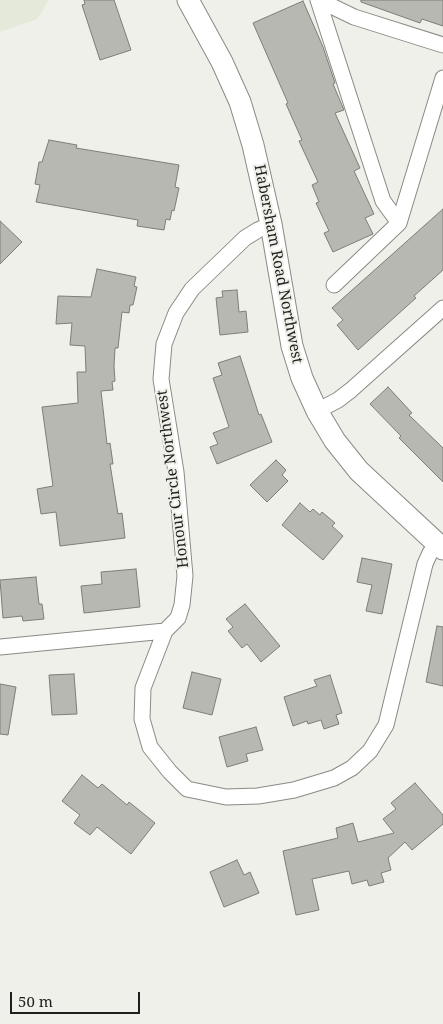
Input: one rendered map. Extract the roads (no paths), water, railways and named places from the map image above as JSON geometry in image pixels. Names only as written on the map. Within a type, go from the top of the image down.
[{"type":"street","name":"Habersham Road Northwest","points":[[188,0],[222,62],[240,102],[253,145],[271,224],[292,346],[302,378],[316,411],[335,441],[359,471],[440,547]]},
{"type":"street","points":[[318,0],[354,18],[443,45]]},
{"type":"street","points":[[318,0],[383,201],[399,223]]},
{"type":"street","points":[[334,284],[399,223],[443,78]]},
{"type":"street","name":"Honour Circle Northwest","points":[[271,224],[246,238],[192,289],[176,313],[164,344],[162,379],[176,472],[185,576],[182,605],[178,618],[166,631],[144,688],[142,719],[150,747],[170,772],[187,789],[226,798],[258,796],[294,790],[334,778],[352,768],[370,751],[386,725],[425,564],[430,553],[440,547]]},
{"type":"street","points":[[316,411],[338,400],[351,390],[443,308]]},
{"type":"street","points":[[0,647],[166,631]]}]
